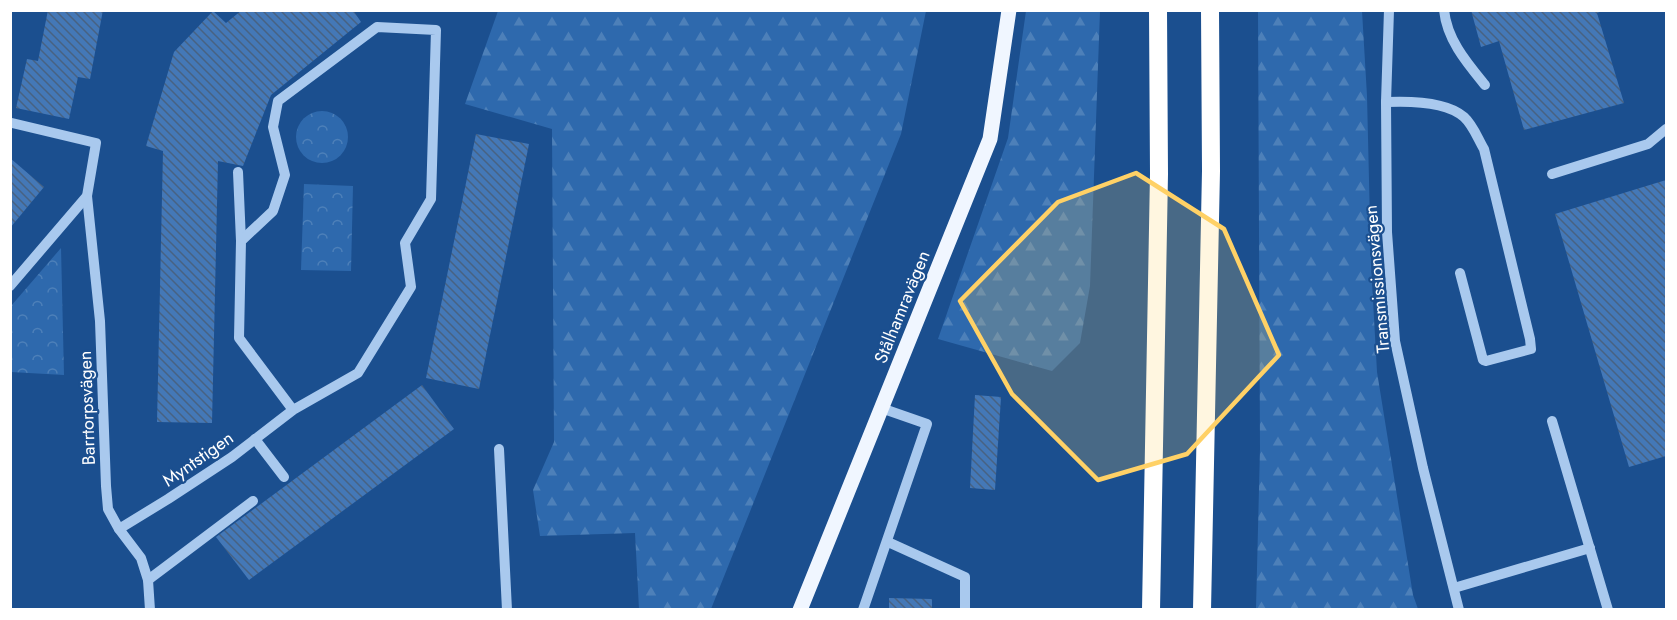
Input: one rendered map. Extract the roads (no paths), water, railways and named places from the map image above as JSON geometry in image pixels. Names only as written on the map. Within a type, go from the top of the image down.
[{"type":"highway","points":[[1150,609],[1159,174],[1158,10]]},
{"type":"highway","points":[[1202,609],[1211,171],[1210,10]]},
{"type":"main road","name":"Stålhamravägen","points":[[800,609],[990,139],[1009,10]]},
{"type":"street","name":"Transmissionsvägen","points":[[1389,10],[1386,102],[1387,232],[1395,341],[1423,468],[1459,609]]},
{"type":"street","points":[[1444,10],[1445,21],[1461,56],[1485,85]]},
{"type":"street","name":"Myntstigen","points":[[119,529],[168,499],[293,410],[358,373],[411,287],[405,243],[431,199],[436,30],[377,27],[278,101],[273,127],[285,175],[273,211],[241,241]]},
{"type":"street","points":[[1386,102],[1410,100],[1440,106],[1464,117],[1473,128],[1484,149],[1531,349],[1486,362],[1483,360],[1460,273]]},
{"type":"street","name":"Barrtorpsvägen","points":[[12,123],[96,143],[87,196],[100,321],[108,509],[119,529],[141,558],[148,580],[150,609]]},
{"type":"street","points":[[1552,174],[1648,144],[1666,129]]},
{"type":"street","points":[[238,172],[241,241],[239,338],[293,410]]},
{"type":"street","points":[[10,286],[87,196]]},
{"type":"street","points":[[863,609],[888,542],[927,423],[881,408]]},
{"type":"street","points":[[1552,422],[1608,609]]},
{"type":"street","points":[[255,439],[284,477]]},
{"type":"street","points":[[499,449],[507,609]]},
{"type":"street","points":[[148,580],[252,501]]},
{"type":"street","points":[[888,542],[965,577],[965,609]]},
{"type":"street","points":[[1454,588],[1590,548]]}]
